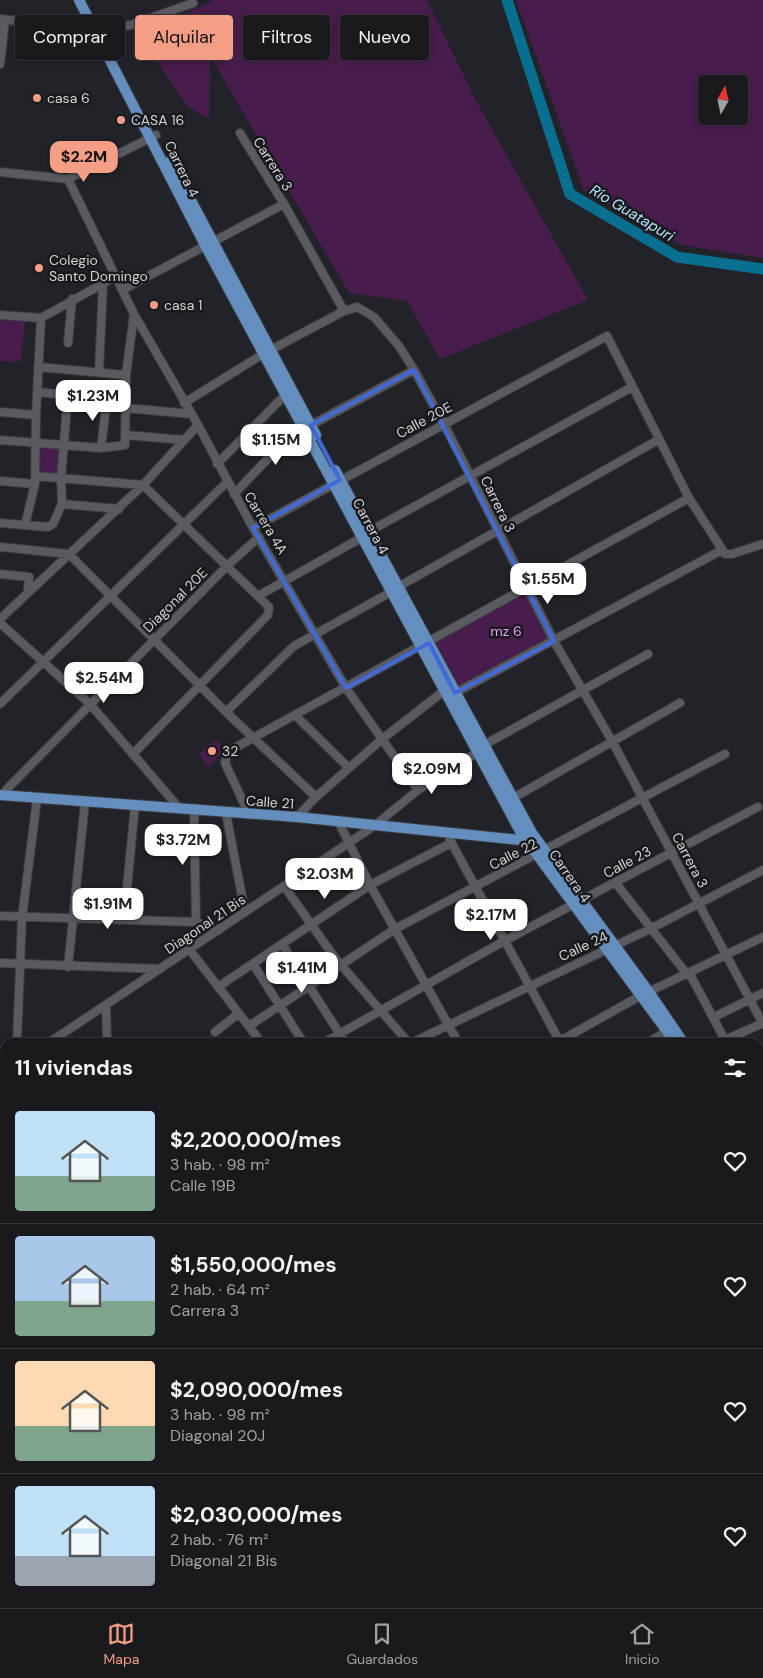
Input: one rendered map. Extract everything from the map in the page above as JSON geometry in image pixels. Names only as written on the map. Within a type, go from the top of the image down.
[{"type":"main road","name":"Carrera 4","points":[[80,0],[90,15]]},
{"type":"main road","name":"Carrera 4","points":[[87,0],[93,15]]},
{"type":"main road","name":"Carrera 4","points":[[114,60],[364,535],[530,837],[645,994],[680,1038]]},
{"type":"main road","name":"Carrera 4","points":[[267,352],[286,394],[306,424]]},
{"type":"main road","name":"Carrera 4","points":[[481,748],[513,798],[530,837]]},
{"type":"main road","name":"Calle 21","points":[[2,792],[37,799],[178,806],[194,810],[226,813],[298,815],[338,821],[530,837]]},
{"type":"main road","name":"Calle 21","points":[[2,792],[247,810],[376,824]]},
{"type":"main road","name":"Carrera 4","points":[[645,994],[672,1038]]},
{"type":"street","points":[[125,26],[193,3]]},
{"type":"street","points":[[0,64],[3,20]]},
{"type":"street","name":"Carrera 3","points":[[240,133],[284,204],[344,310],[357,308],[374,317],[399,346],[414,370],[444,424],[497,532],[554,641],[612,741],[763,1024]]},
{"type":"street","points":[[0,172],[68,179],[154,137]]},
{"type":"street","name":"Carrera 4A","points":[[68,179],[134,314],[198,425],[217,464],[253,528],[285,579],[346,688],[418,790]]},
{"type":"street","points":[[122,290],[210,245],[284,204]]},
{"type":"street","points":[[0,315],[41,318],[115,276]]},
{"type":"street","points":[[99,372],[103,283]]},
{"type":"street","points":[[68,343],[72,299]]},
{"type":"street","points":[[184,403],[267,352],[344,310]]},
{"type":"street","points":[[0,440],[101,448],[125,445],[126,374],[134,314]]},
{"type":"street","points":[[25,524],[35,480],[41,318]]},
{"type":"street","name":"Calle 20E","points":[[253,528],[607,336],[632,388]]},
{"type":"street","points":[[38,367],[126,374]]},
{"type":"street","points":[[234,494],[306,424],[414,370]]},
{"type":"street","points":[[258,596],[364,535],[632,388],[688,498],[722,550],[726,554],[732,554],[763,544]]},
{"type":"street","points":[[37,392],[107,399],[126,408],[191,414]]},
{"type":"street","points":[[217,464],[286,394]]},
{"type":"street","points":[[0,523],[48,527],[53,524],[62,504],[61,478],[68,395]]},
{"type":"street","points":[[101,448],[107,399]]},
{"type":"street","points":[[0,412],[36,416]]},
{"type":"street","points":[[0,619],[28,591],[119,509],[198,425]]},
{"type":"street","points":[[125,435],[184,440]]},
{"type":"street","points":[[226,712],[294,646],[658,440]]},
{"type":"street","points":[[0,481],[61,478],[143,485],[269,607],[268,614],[262,621],[134,754]]},
{"type":"street","points":[[0,704],[227,482]]},
{"type":"street","points":[[247,810],[225,759],[231,750],[425,645],[526,586],[688,498]]},
{"type":"street","points":[[62,504],[119,509]]},
{"type":"street","name":"Diagonal 20E","points":[[2,792],[227,566],[259,537]]},
{"type":"street","points":[[0,547],[69,554],[226,712],[316,798]]},
{"type":"street","points":[[298,815],[381,740],[450,692],[554,641],[722,550]]},
{"type":"street","points":[[0,574],[28,576],[30,578],[28,591]]},
{"type":"street","points":[[0,623],[90,704],[178,806]]},
{"type":"street","name":"Diagonal 21 Bis","points":[[56,1038],[349,843],[418,790],[481,748],[648,654]]},
{"type":"street","points":[[513,798],[680,703]]},
{"type":"street","points":[[296,715],[349,768]]},
{"type":"street","name":"Calle 22","points":[[249,1026],[395,930],[726,754]]},
{"type":"street","points":[[16,1038],[22,918],[37,799]]},
{"type":"street","points":[[68,967],[85,802]]},
{"type":"street","points":[[124,918],[135,805]]},
{"type":"street","name":"Calle 23","points":[[332,1038],[428,986],[504,941],[758,807]]},
{"type":"street","points":[[194,810],[196,922]]},
{"type":"street","points":[[226,813],[244,912]]},
{"type":"street","points":[[338,821],[370,885],[456,1038]]},
{"type":"street","points":[[450,830],[451,843],[474,888],[557,1038]]},
{"type":"street","points":[[218,987],[310,923],[370,885],[451,843]]},
{"type":"street","name":"Calle 24","points":[[421,1038],[652,928],[763,870]]},
{"type":"street","points":[[615,882],[686,973],[691,976],[724,1038]]},
{"type":"street","points":[[284,886],[341,964],[405,1038]]},
{"type":"street","points":[[0,916],[73,919],[124,918],[196,922],[219,930]]},
{"type":"street","points":[[566,1038],[645,994],[763,937]]},
{"type":"street","points":[[282,944],[343,1038]]},
{"type":"street","points":[[189,949],[258,1038]]},
{"type":"street","points":[[0,963],[68,967],[161,968]]},
{"type":"street","points":[[253,964],[300,1038]]},
{"type":"street","points":[[714,1017],[763,993]]},
{"type":"street","points":[[106,1005],[107,1038]]},
{"type":"street","points":[[216,1032],[238,1014]]},
{"type":"street","points":[[733,1038],[763,1024]]},
{"type":"street","points":[[656,1038],[667,1031]]},
{"type":"highlighted area","points":[[414,370],[554,641],[455,693],[429,643],[346,688],[253,528],[340,480],[311,425]]},
{"type":"green space","points":[[214,0],[427,0],[475,99],[588,300],[440,359],[407,301],[349,293],[212,60],[233,60],[233,15],[183,15]]},
{"type":"green space","points":[[516,0],[763,0],[763,258],[682,245],[584,191]]},
{"type":"green space","points":[[156,60],[210,60],[209,119],[187,106]]},
{"type":"green space","points":[[0,319],[25,321],[21,362],[0,361]]},
{"type":"green space","points":[[39,446],[62,447],[60,476],[38,474]]},
{"type":"green space","name":"mz 6","points":[[524,591],[547,638],[457,688],[433,643]]},
{"type":"green space","name":"32","points":[[216,740],[225,749],[208,768],[199,754]]},
{"type":"waterway","name":"Río Guatapuri","points":[[507,0],[570,194],[677,257],[763,269]]},
{"type":"place","name":"casa 6","points":[[37,98]]},
{"type":"place","name":"CASA 16","points":[[121,120]]},
{"type":"place","name":"Colegio Santo Domingo","points":[[39,268]]},
{"type":"place","name":"casa 1","points":[[154,305]]},
{"type":"place","name":"32","points":[[212,751]]}]
